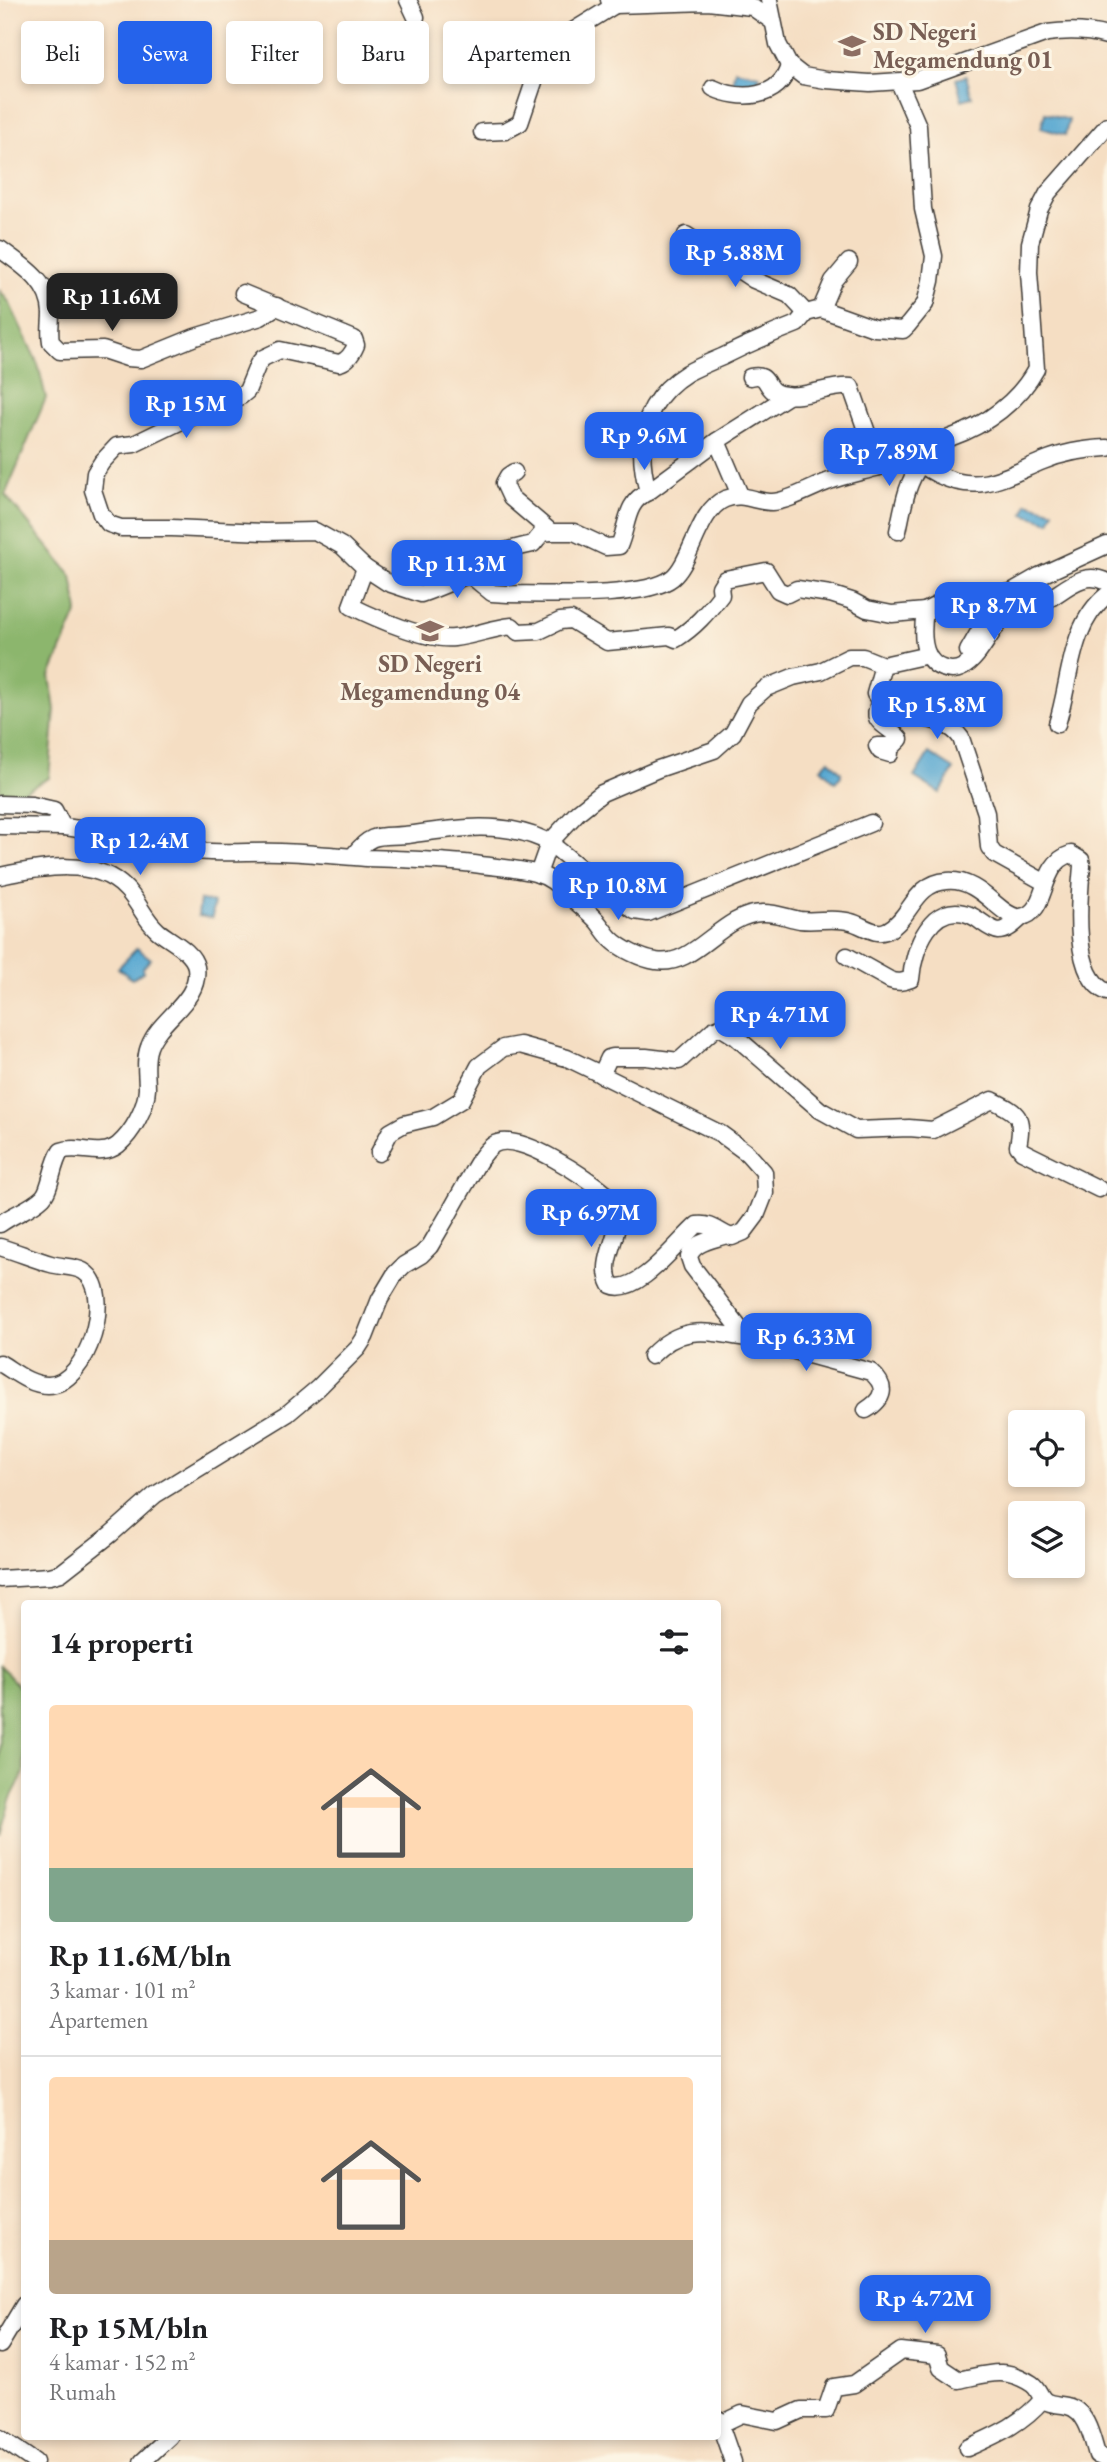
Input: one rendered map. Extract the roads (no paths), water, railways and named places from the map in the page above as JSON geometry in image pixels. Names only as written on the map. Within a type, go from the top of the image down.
[{"type":"street","points":[[408,0],[416,17]]},
{"type":"street","points":[[769,0],[778,44],[789,65],[803,76],[826,80],[917,80],[1047,33],[1069,29],[1092,31],[1107,36]]},
{"type":"street","points":[[482,132],[505,131],[520,124],[539,67],[550,45],[612,2],[708,2],[752,7],[772,21]]},
{"type":"street","points":[[713,88],[732,94],[752,95],[773,90],[786,78],[789,65]]},
{"type":"street","points":[[687,234],[754,280],[789,295],[814,311],[874,328],[902,330],[925,304],[934,256],[923,209],[918,126],[900,82]]},
{"type":"street","points":[[898,531],[913,473],[928,444],[953,437],[983,423],[1029,383],[1036,369],[1029,288],[1030,243],[1039,210],[1048,194],[1107,126]]},
{"type":"street","points":[[0,249],[39,280],[45,289],[51,312],[51,342],[60,351],[103,350],[127,359],[141,359],[195,337],[261,317],[277,306]]},
{"type":"street","points":[[648,492],[641,467],[642,441],[646,419],[662,394],[686,374],[797,324],[814,311],[832,281],[849,262]]},
{"type":"street","points":[[243,293],[354,339],[354,350],[347,359],[339,363],[280,350],[271,353],[258,364],[247,391],[241,396],[200,412],[134,444],[117,446],[95,474],[93,490],[101,514],[109,524],[121,528],[315,531],[342,546],[365,568],[400,589],[421,594],[470,575],[481,561],[517,546],[533,544],[542,533],[574,533],[606,547],[619,546],[632,503],[639,496],[717,441],[788,396]]},
{"type":"street","points":[[751,377],[764,377],[771,390],[788,396],[851,387],[879,467]]},
{"type":"street","points":[[717,441],[740,495]]},
{"type":"street","points":[[919,459],[925,469],[942,477],[962,483],[983,484],[1004,479],[1044,460],[1107,448]]},
{"type":"street","points":[[470,575],[492,593],[630,592],[657,587],[673,577],[715,505],[740,495],[773,502],[830,480],[919,459]]},
{"type":"street","points":[[513,472],[504,483],[511,498],[551,532]]},
{"type":"street","points":[[365,568],[351,607],[425,634],[453,638],[490,628],[512,626],[518,632],[539,631],[560,621],[571,620],[607,642],[668,636],[676,639],[693,628],[706,614],[721,595],[720,587],[725,579],[766,571],[778,590],[788,594],[797,589],[830,594],[844,597],[867,609],[892,614],[925,611],[950,598],[1000,595],[1107,545]]},
{"type":"street","points":[[925,611],[923,643],[932,663],[956,671],[967,666],[1010,612],[1044,602],[1075,582],[1096,577],[1107,582]]},
{"type":"street","points":[[956,671],[1000,595]]},
{"type":"street","points":[[1058,723],[1085,619],[1107,595]]},
{"type":"street","points":[[538,874],[549,843],[578,812],[602,793],[658,769],[714,750],[733,733],[749,703],[766,688],[793,677],[821,671],[849,657],[863,657],[883,665],[928,655]]},
{"type":"street","points":[[883,665],[876,687],[880,702],[893,710],[946,724],[955,730],[961,738],[986,813],[989,846],[994,853],[1044,882]]},
{"type":"street","points":[[880,702],[875,710],[877,720],[900,738],[900,742],[893,746],[877,746],[880,751],[890,754]]},
{"type":"street","points":[[0,804],[45,806],[54,810],[62,827]]},
{"type":"street","points":[[353,856],[369,838],[459,827],[500,829],[526,834],[549,843],[635,911],[648,913],[871,823]]},
{"type":"street","points":[[0,826],[84,829],[196,851],[282,852],[449,861],[516,869],[554,881],[596,919],[619,946],[656,961],[671,962],[682,958],[722,928],[761,912],[799,920],[842,920],[879,933],[886,932],[921,892],[942,881],[951,880],[977,888],[1002,911],[1022,917]]},
{"type":"street","points":[[847,956],[898,983],[911,979],[912,960],[917,947],[925,933],[943,914],[953,911],[972,916],[996,930],[1009,928],[1031,912],[1040,899],[1051,869],[1064,856],[1071,854],[1081,860],[1079,924],[1086,967],[1091,979],[1107,992]]},
{"type":"street","points":[[0,876],[32,869],[79,868],[102,873],[125,888],[146,918],[191,957],[196,967],[191,995],[168,1019],[149,1047],[147,1094],[140,1115],[128,1133],[116,1146],[101,1152],[71,1149],[61,1151],[42,1198],[0,1224]]},
{"type":"street","points":[[601,1075],[609,1058],[613,1057],[679,1061],[713,1030],[720,1027],[736,1037],[820,1110],[849,1127],[867,1130],[933,1130],[992,1100],[1015,1112],[1022,1126],[1018,1146],[1022,1151],[1098,1189]]},
{"type":"street","points":[[0,1579],[61,1573],[155,1495],[287,1414],[318,1388],[358,1348],[380,1299],[395,1274],[430,1246],[478,1162],[499,1142],[520,1144],[544,1153],[605,1193],[615,1203],[616,1233],[607,1261],[606,1275],[611,1285],[616,1287],[634,1282],[653,1269],[697,1225],[705,1224],[718,1228],[726,1235],[736,1237],[744,1232],[756,1216],[765,1193],[764,1172],[747,1153],[721,1134],[567,1058],[520,1045],[503,1048],[479,1066],[461,1100],[433,1117],[404,1124],[390,1132],[379,1153]]},
{"type":"street","points":[[726,1235],[698,1245],[691,1250],[689,1257],[692,1266],[747,1338]]},
{"type":"street","points":[[0,1247],[83,1271],[91,1279],[95,1289],[97,1317],[86,1354],[66,1378],[56,1384],[33,1383],[0,1363]]},
{"type":"street","points":[[651,1356],[671,1338],[681,1334],[708,1332],[747,1338],[871,1372],[880,1380],[883,1388],[881,1396],[866,1410]]},
{"type":"street","points":[[0,2344],[21,2310]]},
{"type":"street","points":[[721,2421],[743,2414],[777,2421],[801,2410],[826,2410],[834,2387],[854,2384],[901,2351],[937,2355],[941,2368],[959,2380],[1001,2371],[1032,2384],[1043,2399],[1076,2410],[1086,2423],[1097,2455],[1107,2459]]},
{"type":"street","points":[[967,2448],[1017,2425],[1030,2415],[1043,2399]]},
{"type":"street","points":[[721,2430],[733,2462]]},
{"type":"street","points":[[0,2438],[35,2462]]},
{"type":"street","points":[[142,2462],[166,2440]]},
{"type":"water","points":[[735,70],[760,75],[757,89],[732,84]]},
{"type":"water","points":[[966,76],[972,97],[962,100],[956,79]]},
{"type":"water","points":[[1045,113],[1069,120],[1065,135],[1041,128]]},
{"type":"water","points":[[1027,503],[1054,511],[1050,522],[1024,514]]},
{"type":"water","points":[[929,753],[954,769],[940,793],[914,777]]},
{"type":"water","points":[[829,760],[841,772],[835,782],[821,768]]},
{"type":"water","points":[[200,900],[214,903],[212,918],[198,916]]},
{"type":"water","points":[[137,948],[151,959],[142,969],[144,971],[132,979],[118,968]]},
{"type":"place","name":"SD Negeri Megamendung 01","points":[[852,46]]},
{"type":"place","name":"SD Negeri Megamendung 04","points":[[430,631]]}]
